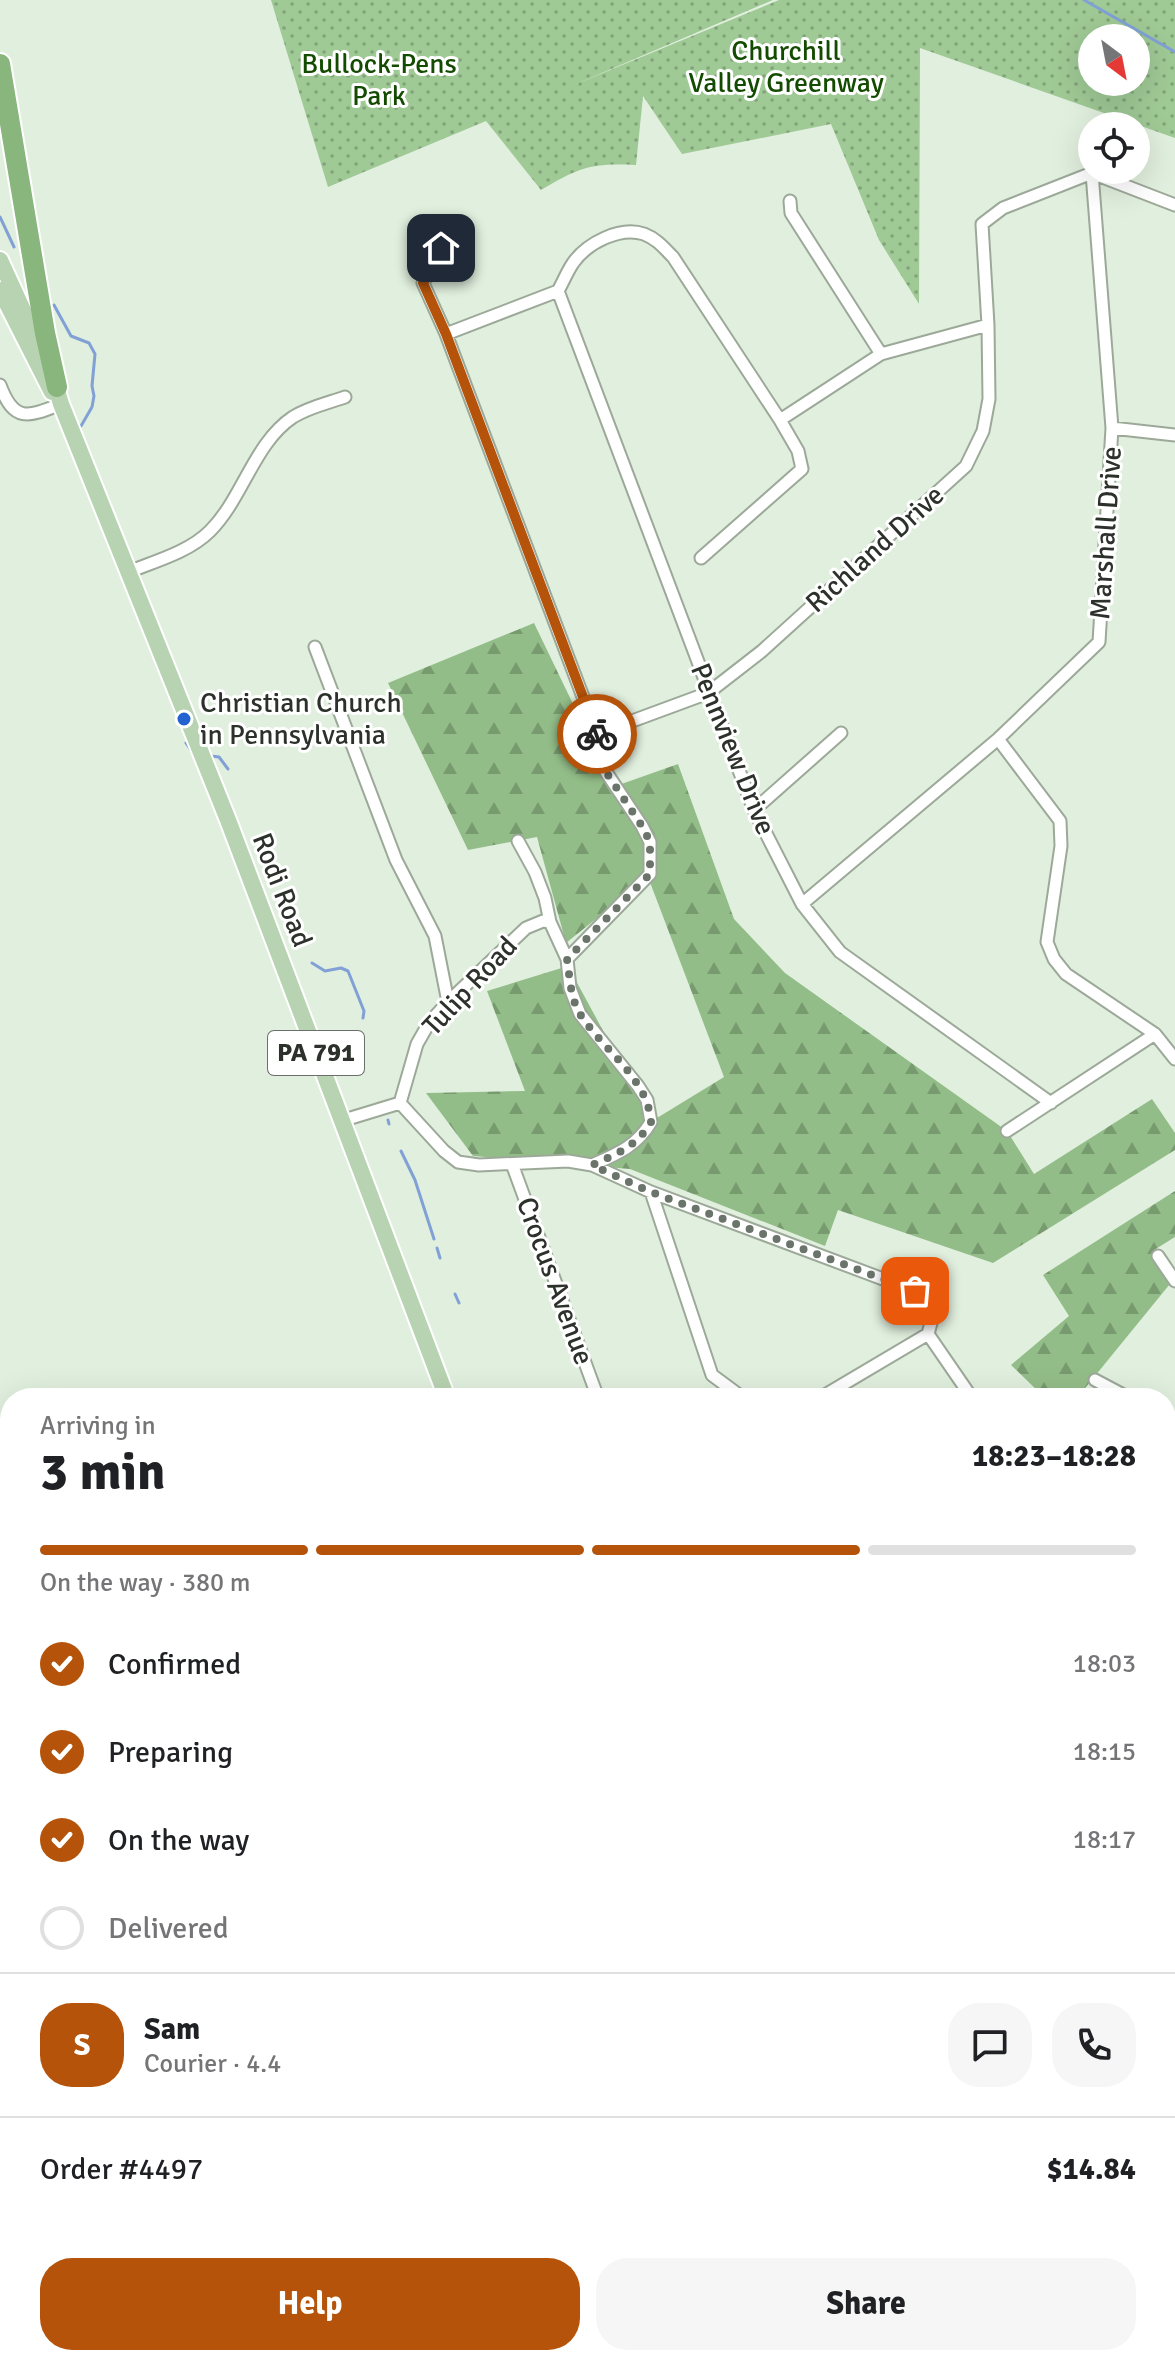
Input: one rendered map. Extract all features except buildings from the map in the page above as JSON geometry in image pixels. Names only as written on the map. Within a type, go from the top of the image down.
[{"type":"highway","points":[[0,64],[45,333],[59,395]]},
{"type":"main road","name":"Rodi Road","points":[[0,260],[59,395],[228,820],[443,1388]]},
{"type":"main road","name":"Rodi Road","points":[[0,290],[50,390],[59,395]]},
{"type":"street","name":"Richland Drive","points":[[597,734],[708,693],[762,651],[966,466],[983,431],[989,399],[982,224],[1003,208],[1078,179]]},
{"type":"street","name":"Marshall Drive","points":[[802,904],[998,739],[1099,642],[1112,428],[1093,184]]},
{"type":"street","points":[[1121,184],[1175,205]]},
{"type":"street","points":[[790,201],[791,213],[881,354]]},
{"type":"street","points":[[446,334],[558,291],[573,262],[593,244],[617,234],[641,233],[657,241],[673,257],[780,420],[798,451],[802,469],[701,558]]},
{"type":"street","points":[[437,240],[444,259],[423,283],[446,334],[597,734],[606,772],[650,842],[650,874],[567,959]]},
{"type":"street","name":"Pennview Drive","points":[[558,291],[754,810],[802,904],[840,952],[1051,1103]]},
{"type":"street","points":[[780,420],[881,354],[988,325]]},
{"type":"street","points":[[0,385],[9,405],[23,415],[37,413],[59,395]]},
{"type":"street","points":[[128,572],[185,549],[207,534],[284,424],[309,409],[345,397]]},
{"type":"street","points":[[1112,428],[1175,435]]},
{"type":"street","points":[[315,647],[396,860],[435,936],[448,1002]]},
{"type":"street","points":[[754,810],[841,733]]},
{"type":"street","points":[[998,739],[1060,821],[1061,846],[1047,942],[1054,959],[1066,974],[1155,1034],[1175,1059]]},
{"type":"street","points":[[518,841],[535,872],[550,922],[567,959],[570,988],[580,1014],[647,1100],[651,1122],[645,1132],[627,1149],[592,1165]]},
{"type":"street","name":"Tulip Road","points":[[400,1103],[417,1044],[429,1023],[526,928],[543,921],[550,922]]},
{"type":"street","points":[[1007,1131],[1155,1034]]},
{"type":"street","points":[[341,1121],[400,1103],[458,1162],[479,1165],[568,1161],[592,1165],[651,1192],[915,1291],[930,1303],[932,1319],[928,1334],[837,1388]]},
{"type":"street","name":"Crocus Avenue","points":[[512,1164],[594,1388]]},
{"type":"street","points":[[651,1192],[712,1375],[730,1388]]},
{"type":"street","points":[[1158,1256],[1175,1281]]},
{"type":"street","points":[[928,1334],[965,1388]]},
{"type":"street","points":[[1095,1380],[1110,1388]]},
{"type":"green space","name":"Churchill Valley Greenway","points":[[271,0],[773,0],[569,87],[779,0],[1175,0],[1175,138],[1150,129],[1150,112],[1101,112],[920,48],[919,304],[879,240],[831,124],[682,154],[643,96],[636,165],[586,168],[541,190],[486,121],[328,187]]},
{"type":"green space","points":[[534,623],[613,787],[678,764],[734,919],[785,973],[1007,1131],[1034,1174],[1152,1099],[1175,1133],[1175,1150],[993,1263],[838,1210],[825,1246],[630,1169],[473,1156],[426,1093],[525,1091],[487,991],[568,966],[652,1121],[724,1077],[648,877],[566,943],[537,837],[468,850],[388,683]]},
{"type":"green space","points":[[1175,1191],[1175,1237],[1154,1250],[1174,1279],[1085,1388],[1035,1388],[1011,1365],[1069,1316],[1043,1275]]},
{"type":"waterway","points":[[1084,0],[1175,52]]},
{"type":"waterway","points":[[0,217],[14,247]]},
{"type":"waterway","points":[[54,305],[71,336],[89,343],[95,354],[92,407],[81,426]]},
{"type":"waterway","points":[[186,743],[193,753]]},
{"type":"waterway","points":[[211,756],[219,757],[228,769]]},
{"type":"waterway","points":[[312,963],[325,971],[341,968],[348,971],[364,1011],[363,1018]]},
{"type":"waterway","points":[[388,1120],[389,1124]]},
{"type":"waterway","points":[[401,1151],[415,1180],[434,1239]]},
{"type":"waterway","points":[[437,1248],[440,1258]]},
{"type":"waterway","points":[[455,1294],[459,1303]]},
{"type":"way so far","points":[[597,734],[613,787],[650,842],[650,874],[567,959],[570,988],[580,1014],[647,1100],[651,1122],[627,1149],[592,1165],[651,1192],[915,1291]]},
{"type":"place","name":"Christian Church in Pennsylvania","points":[[184,719]]},
{"type":"route","points":[[441,248],[444,259],[423,283],[446,334],[597,734]]},
{"type":"park label","name":"Bullock-Pens Park","points":[[379,80]]}]
